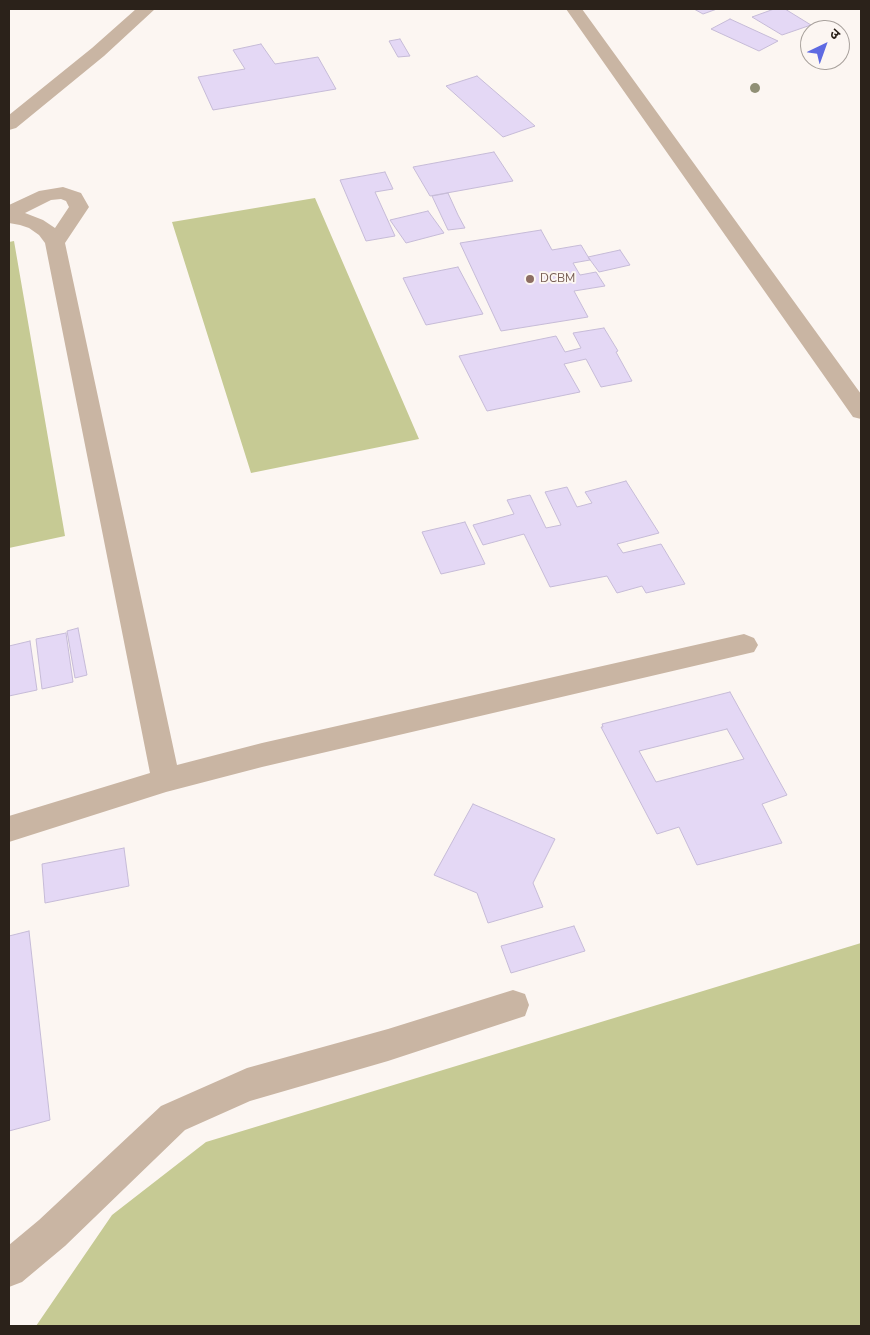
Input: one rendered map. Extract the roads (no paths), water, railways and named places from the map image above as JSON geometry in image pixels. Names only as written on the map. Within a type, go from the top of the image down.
[{"type":"street","points":[[9,124],[98,52],[146,9]]},
{"type":"street","points":[[574,9],[861,411]]},
{"type":"street","points":[[9,213],[46,195],[63,193],[74,197],[79,207],[55,243]]},
{"type":"street","points":[[9,217],[25,219],[36,224],[48,231],[55,243],[166,780]]},
{"type":"street","points":[[9,829],[166,780],[262,755],[744,645]]},
{"type":"street","points":[[9,1269],[52,1233],[173,1118],[247,1085],[388,1045],[513,1005]]},
{"type":"place","name":"DCBM","points":[[530,279]]}]
